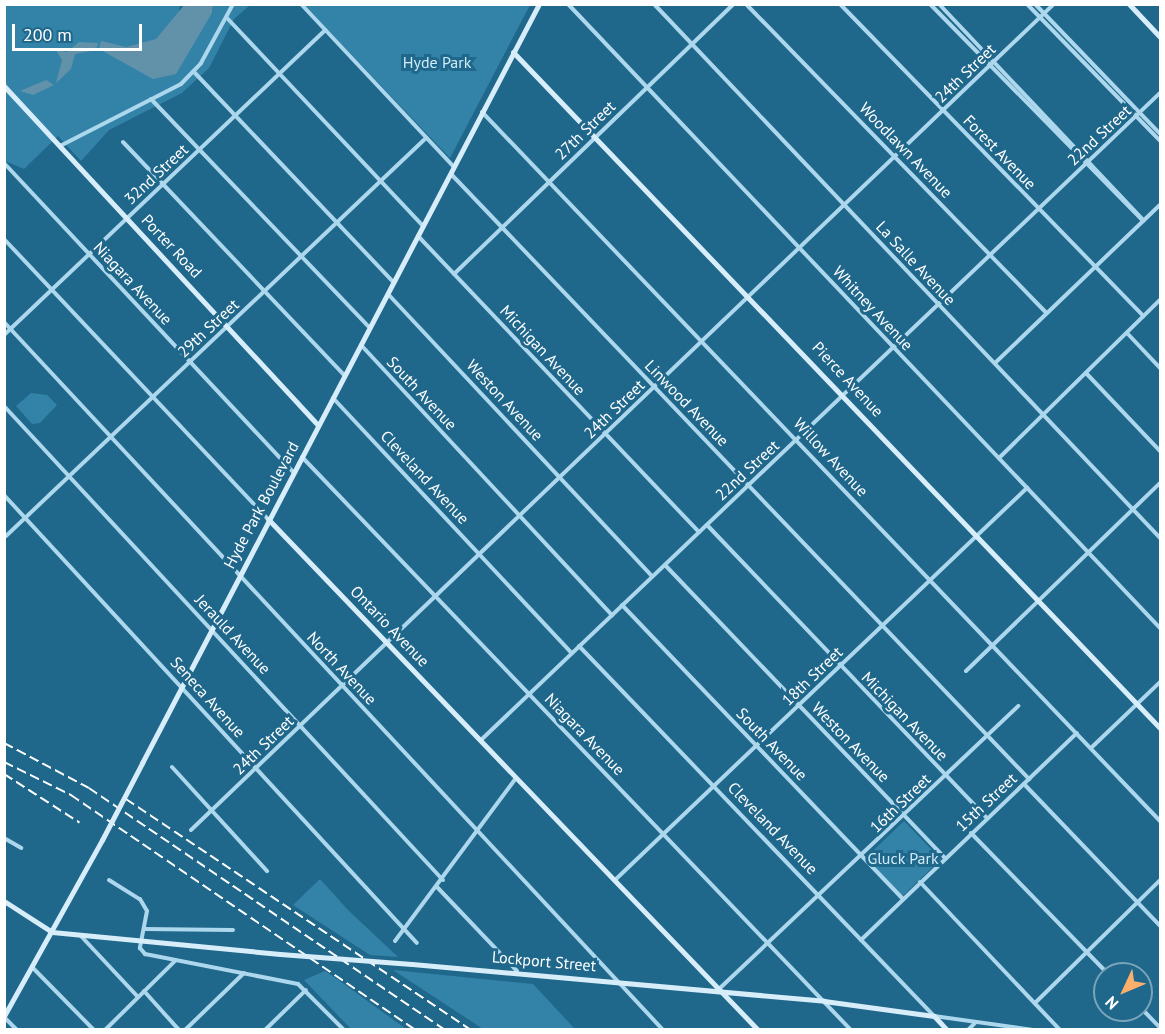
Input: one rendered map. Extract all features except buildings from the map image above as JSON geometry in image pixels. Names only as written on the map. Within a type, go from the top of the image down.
[{"type":"main road","name":"Hyde Park Boulevard","points":[[5,1014],[184,688],[268,519],[539,4]]},
{"type":"main road","points":[[1129,4],[1161,37]]},
{"type":"main road","name":"Pierce Avenue","points":[[513,52],[598,135],[1161,728]]},
{"type":"main road","name":"Porter Road","points":[[6,88],[229,326],[318,425]]},
{"type":"main road","name":"Ontario Avenue","points":[[268,519],[758,1029]]},
{"type":"main road","points":[[4,901],[52,932]]},
{"type":"main road","name":"Lockport Street","points":[[52,932],[280,954],[517,971],[719,989],[934,1016]]},
{"type":"main road","name":"Cleveland Avenue","points":[[934,1016],[947,1029]]},
{"type":"street","points":[[60,146],[151,99],[194,72],[233,4]]},
{"type":"street","points":[[301,4],[454,168]]},
{"type":"street","name":"Whitney Avenue","points":[[568,4],[1161,628]]},
{"type":"street","name":"La Salle Avenue","points":[[654,4],[1161,538]]},
{"type":"street","name":"27th Street","points":[[454,274],[734,4]]},
{"type":"street","name":"Woodlawn Avenue","points":[[746,4],[1047,313]]},
{"type":"street","name":"Forest Avenue","points":[[840,4],[1143,316]]},
{"type":"street","points":[[930,4],[1143,221]]},
{"type":"street","points":[[939,4],[1090,160],[1143,221]]},
{"type":"street","points":[[1027,4],[1042,16],[1138,114],[1161,141]]},
{"type":"street","points":[[1035,4],[1042,16]]},
{"type":"street","name":"24th Street","points":[[190,830],[1054,4]]},
{"type":"street","points":[[226,18],[423,226]]},
{"type":"street","name":"32nd Street","points":[[4,335],[325,30]]},
{"type":"street","points":[[194,72],[394,282]]},
{"type":"street","name":"22nd Street","points":[[481,740],[1161,93]]},
{"type":"street","points":[[151,99],[369,327]]},
{"type":"street","name":"Willow Avenue","points":[[482,112],[551,180],[1161,821]]},
{"type":"street","points":[[1138,114],[1161,134]]},
{"type":"street","name":"29th Street","points":[[6,536],[426,138]]},
{"type":"street","points":[[123,142],[345,376]]},
{"type":"street","name":"Niagara Avenue","points":[[4,163],[293,472]]},
{"type":"street","name":"Linwood Avenue","points":[[451,174],[1029,779]]},
{"type":"street","points":[[995,363],[1161,205]]},
{"type":"street","name":"Michigan Avenue","points":[[418,236],[699,532]]},
{"type":"street","name":"Ontario Avenue","points":[[4,240],[268,519]]},
{"type":"street","name":"Weston Avenue","points":[[388,294],[652,576]]},
{"type":"street","points":[[999,458],[1161,300]]},
{"type":"street","name":"North Avenue","points":[[4,322],[240,574],[476,833],[663,1029]]},
{"type":"street","points":[[1127,333],[1161,368]]},
{"type":"street","name":"South Avenue","points":[[361,345],[612,615]]},
{"type":"street","points":[[1086,373],[1161,451]]},
{"type":"street","name":"Cleveland Avenue","points":[[333,398],[572,653]]},
{"type":"street","name":"Jerauld Avenue","points":[[4,406],[442,880]]},
{"type":"street","name":"Niagara Avenue","points":[[302,456],[851,1029]]},
{"type":"street","points":[[966,671],[1161,483]]},
{"type":"street","name":"18th Street","points":[[614,881],[1027,488]]},
{"type":"street","name":"Seneca Avenue","points":[[4,495],[417,943]]},
{"type":"street","name":"Michigan Avenue","points":[[706,525],[987,818]]},
{"type":"street","name":"Weston Avenue","points":[[664,565],[945,858]]},
{"type":"street","name":"South Avenue","points":[[622,605],[903,899]]},
{"type":"street","name":"Cleveland Avenue","points":[[579,646],[934,1016]]},
{"type":"street","points":[[1091,748],[1161,682]]},
{"type":"street","name":"16th Street","points":[[719,989],[819,897],[1018,706]]},
{"type":"street","name":"15th Street","points":[[861,940],[1077,733]]},
{"type":"street","points":[[172,767],[267,871]]},
{"type":"street","points":[[395,942],[516,777]]},
{"type":"street","points":[[1023,784],[1161,926]]},
{"type":"street","points":[[971,833],[1097,962]]},
{"type":"street","points":[[4,838],[21,848]]},
{"type":"street","points":[[109,880],[140,899],[147,911],[142,940],[145,954],[245,973],[306,990],[344,1029]]},
{"type":"street","points":[[1035,1003],[1161,880]]},
{"type":"street","points":[[920,882],[1060,1029]]},
{"type":"street","points":[[437,887],[517,971]]},
{"type":"street","points":[[144,929],[233,930]]},
{"type":"street","points":[[80,935],[137,996]]},
{"type":"street","points":[[105,1029],[175,960]]},
{"type":"street","points":[[32,967],[94,1029]]},
{"type":"street","points":[[185,1029],[245,973]]},
{"type":"street","points":[[265,1029],[306,990]]},
{"type":"street","points":[[144,991],[179,1029]]},
{"type":"street","points":[[5,1014],[17,1029]]},
{"type":"street","name":"Lockport Street","points":[[934,1016],[1033,1029]]},
{"type":"street","points":[[968,1029],[975,1022]]},
{"type":"green space","points":[[4,5],[180,5],[176,29],[212,14],[213,5],[250,5],[234,19],[209,68],[182,93],[109,130],[81,161],[58,136],[24,169],[5,161]]},
{"type":"green space","name":"Hyde Park","points":[[304,5],[530,5],[450,158]]},
{"type":"green space","points":[[31,393],[47,395],[57,405],[40,423],[32,424],[16,406]]},
{"type":"green space","name":"Gluck Park","points":[[904,821],[941,859],[903,896],[866,858]]},
{"type":"green space","points":[[320,879],[349,911],[398,957],[370,955],[293,905]]},
{"type":"green space","points":[[393,970],[533,984],[575,1029],[483,1029]]},
{"type":"green space","points":[[325,971],[406,1029],[351,1029],[304,980]]},
{"type":"shaded area","points":[[185,4],[213,5],[212,13],[176,74],[153,79],[99,49],[101,41],[126,47],[156,39]]},
{"type":"shaded area","points":[[79,42],[98,43],[96,50],[75,54],[71,69],[56,83],[62,60],[56,50],[67,52]]},
{"type":"shaded area","points":[[46,80],[54,85],[33,95],[20,91]]},
{"type":"railway","points":[[4,743],[89,788],[445,1030]]},
{"type":"railway","points":[[4,762],[71,795],[415,1030]]},
{"type":"railway","points":[[4,774],[80,823]]},
{"type":"railway","points":[[126,799],[471,1030]]}]
